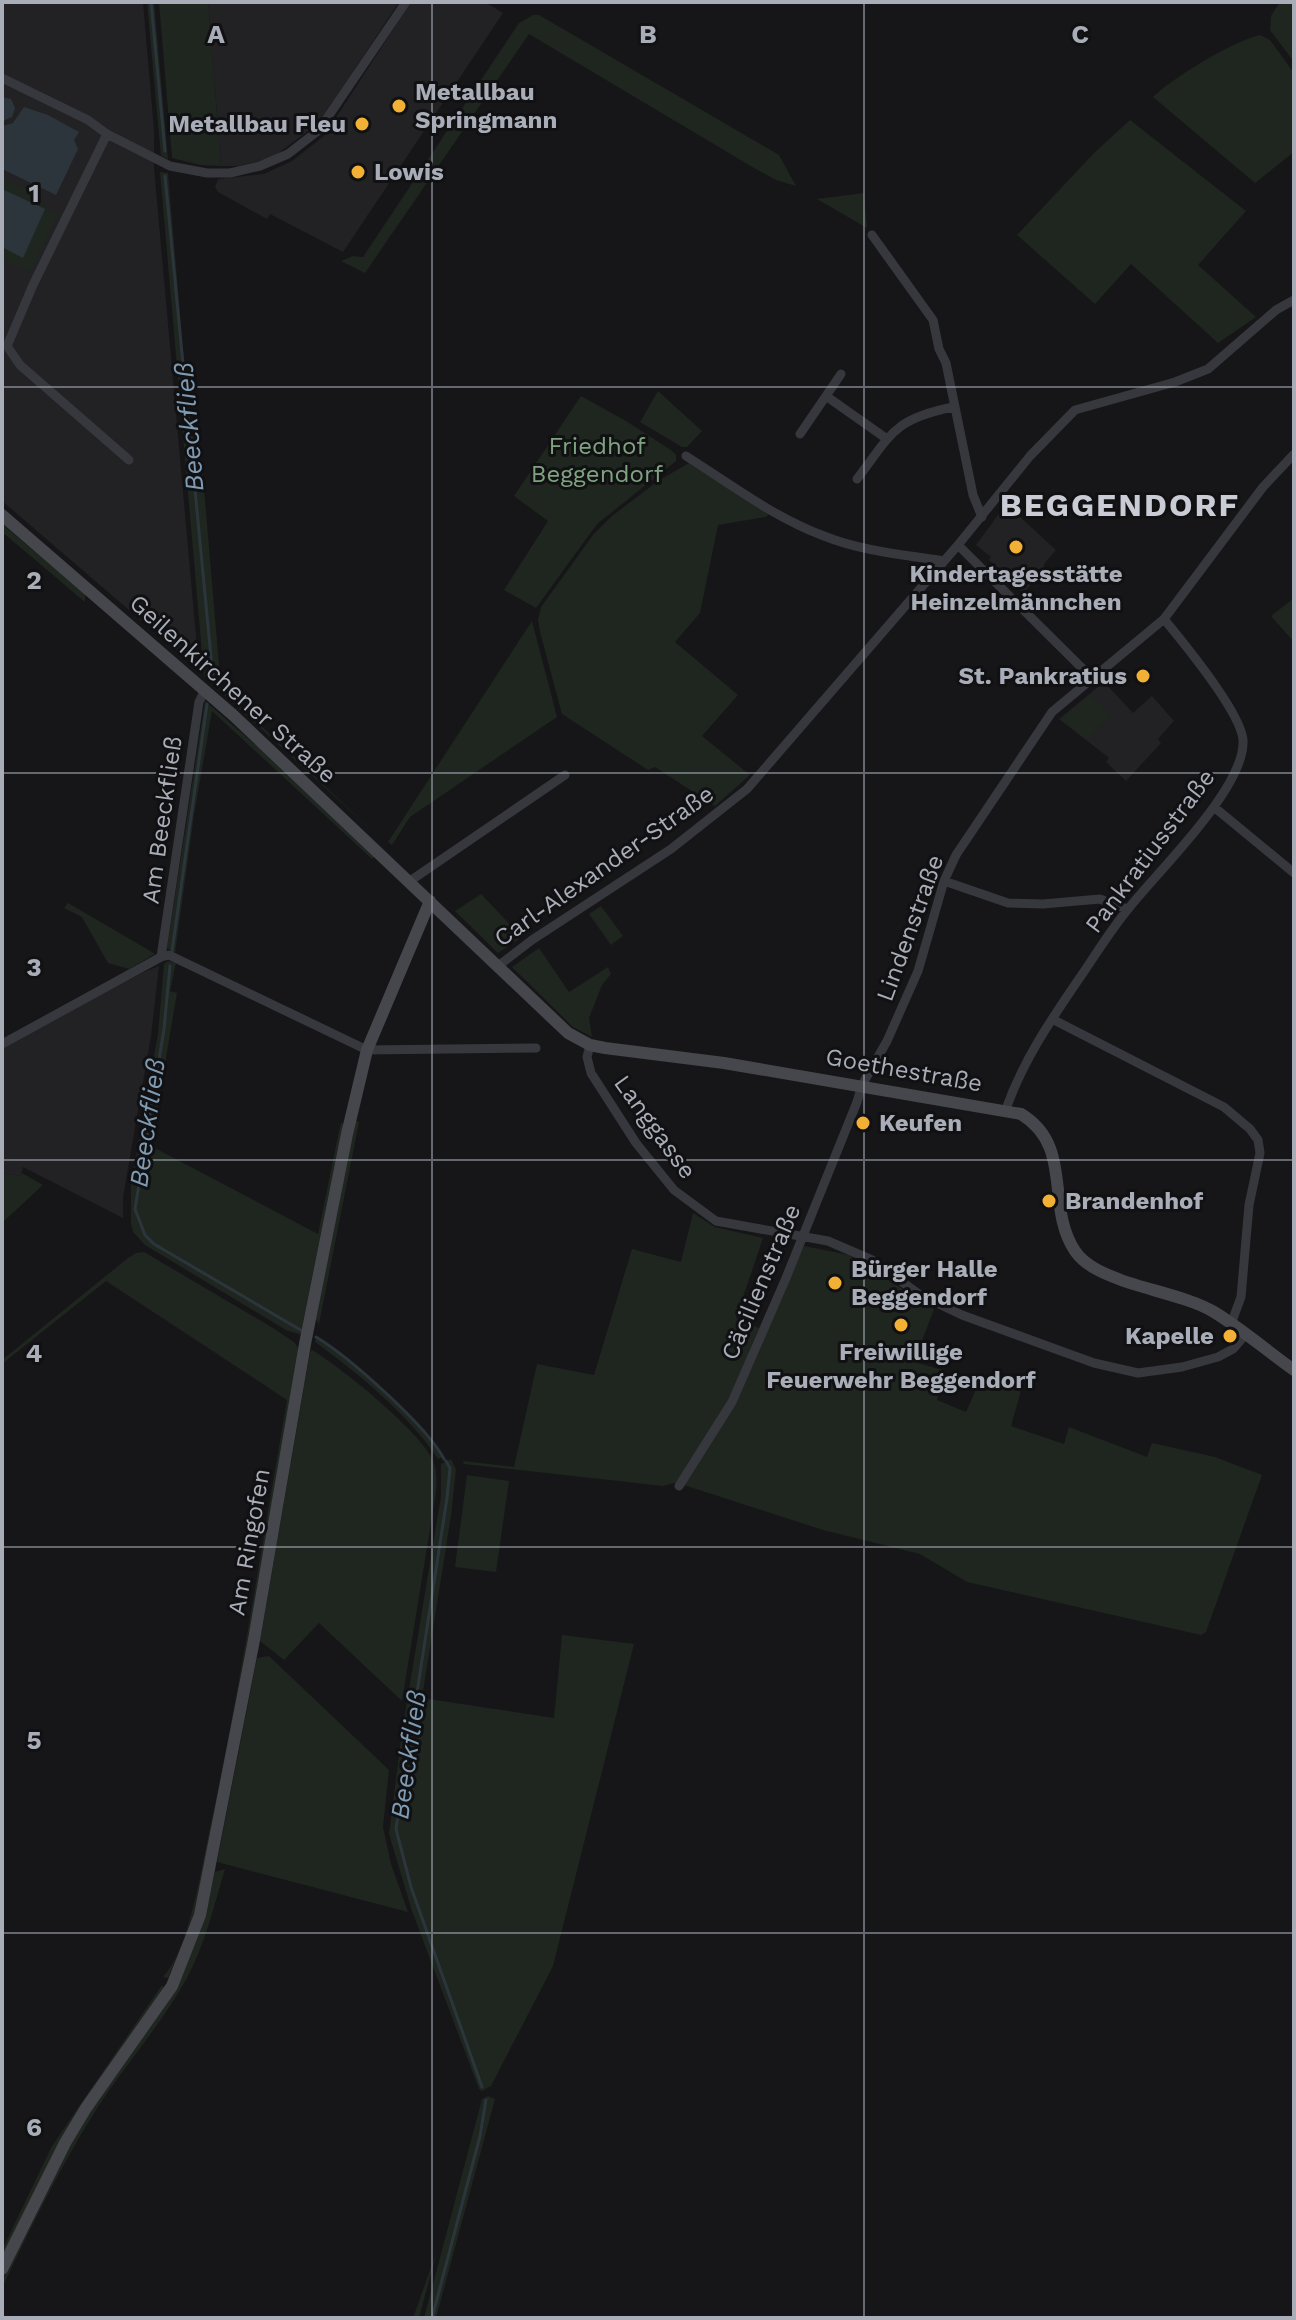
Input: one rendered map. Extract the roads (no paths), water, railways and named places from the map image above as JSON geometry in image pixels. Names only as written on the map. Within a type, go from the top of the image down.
[{"type":"street","points":[[2,78],[88,120],[107,134],[170,166],[207,173],[230,173],[260,166],[288,154],[319,130],[406,2]]},
{"type":"street","points":[[107,134],[33,285],[7,346],[20,365],[129,460]]},
{"type":"street","points":[[872,235],[933,320],[939,349],[946,363],[973,495],[982,517]]},
{"type":"street","name":"Carl-Alexander-Straße","points":[[498,966],[532,940],[671,849],[747,789],[982,517],[1030,456],[1075,410],[1175,382],[1208,369],[1276,310],[1294,300]]},
{"type":"street","points":[[800,434],[841,374]]},
{"type":"street","points":[[826,396],[887,439]]},
{"type":"street","points":[[857,479],[901,424],[953,407]]},
{"type":"street","name":"Lindenstraße","points":[[862,1085],[887,1041],[913,984],[944,881],[956,855],[1052,712],[1164,619],[1255,498],[1294,454]]},
{"type":"street","points":[[686,456],[770,508],[827,538],[944,561]]},
{"type":"street","name":"Geilenkirchener Straße","points":[[2,515],[205,690],[430,901]]},
{"type":"street","points":[[958,545],[1092,678]]},
{"type":"street","name":"Pankratiusstraße","points":[[1006,1109],[1023,1065],[1052,1019],[1127,909],[1214,807],[1241,758],[1241,727],[1198,660],[1164,619]]},
{"type":"street","name":"Am Beeckfließ","points":[[161,957],[199,702],[205,690]]},
{"type":"street","points":[[410,881],[565,775]]},
{"type":"street","points":[[1214,807],[1294,873]]},
{"type":"street","points":[[944,881],[1008,903],[1043,904],[1100,899],[1127,909]]},
{"type":"street","name":"Goethestraße","points":[[430,901],[568,1033],[590,1045],[862,1085],[1021,1114],[1036,1123],[1045,1134],[1052,1153],[1065,1228],[1080,1257],[1104,1274],[1212,1311],[1294,1370]]},
{"type":"street","name":"Am Ringofen","points":[[2,2269],[65,2143],[86,2108],[172,1986],[196,1925],[208,1882],[254,1640],[305,1344],[341,1160],[367,1050],[430,901]]},
{"type":"street","points":[[2,1044],[169,955],[367,1050],[536,1048]]},
{"type":"street","points":[[1052,1019],[1224,1107],[1237,1115],[1258,1140],[1260,1153],[1249,1205],[1241,1297],[1231,1324]]},
{"type":"street","name":"Langgasse","points":[[590,1045],[587,1057],[600,1088],[636,1143],[674,1190],[716,1221],[828,1241],[872,1260],[920,1295],[962,1315],[1094,1363],[1138,1373],[1182,1367],[1218,1357],[1233,1349],[1245,1335]]},
{"type":"street","name":"Cäcilienstraße","points":[[679,1486],[732,1402],[862,1085]]},
{"type":"waterway","name":"Beeckfließ","points":[[151,2],[165,151]]},
{"type":"waterway","name":"Beeckfließ","points":[[165,176],[213,678]]},
{"type":"waterway","name":"Beeckfließ","points":[[172,951],[207,704]]},
{"type":"waterway","name":"Beeckfließ","points":[[170,966],[164,1029],[135,1209],[145,1235],[154,1244],[304,1332]]},
{"type":"waterway","name":"Beeckfließ","points":[[316,1337],[386,1393],[421,1429],[444,1459]]},
{"type":"waterway","name":"Beeckfließ","points":[[446,1461],[450,1468],[447,1498],[396,1829],[411,1887],[482,2087]]},
{"type":"waterway","name":"Beeckfließ","points":[[432,2318],[480,2136],[486,2100]]},
{"type":"place","name":"Metallbau Springmann","points":[[399,106]]},
{"type":"place","name":"Metallbau Fleu","points":[[362,124]]},
{"type":"place","name":"Lowis","points":[[358,172]]},
{"type":"place","name":"Kindertagesstätte Heinzelmännchen","points":[[1016,547]]},
{"type":"place","name":"St. Pankratius","points":[[1143,676]]},
{"type":"place","name":"Keufen","points":[[863,1123]]},
{"type":"place","name":"Brandenhof","points":[[1049,1201]]},
{"type":"place","name":"Bürger Halle Beggendorf","points":[[835,1283]]},
{"type":"place","name":"Freiwillige Feuerwehr Beggendorf","points":[[901,1325]]},
{"type":"place","name":"Kapelle","points":[[1230,1336]]},
{"type":"district","name":"BEGGENDORF","points":[[1120,505]]},
{"type":"park label","name":"Friedhof Beggendorf","points":[[597,460]]}]
